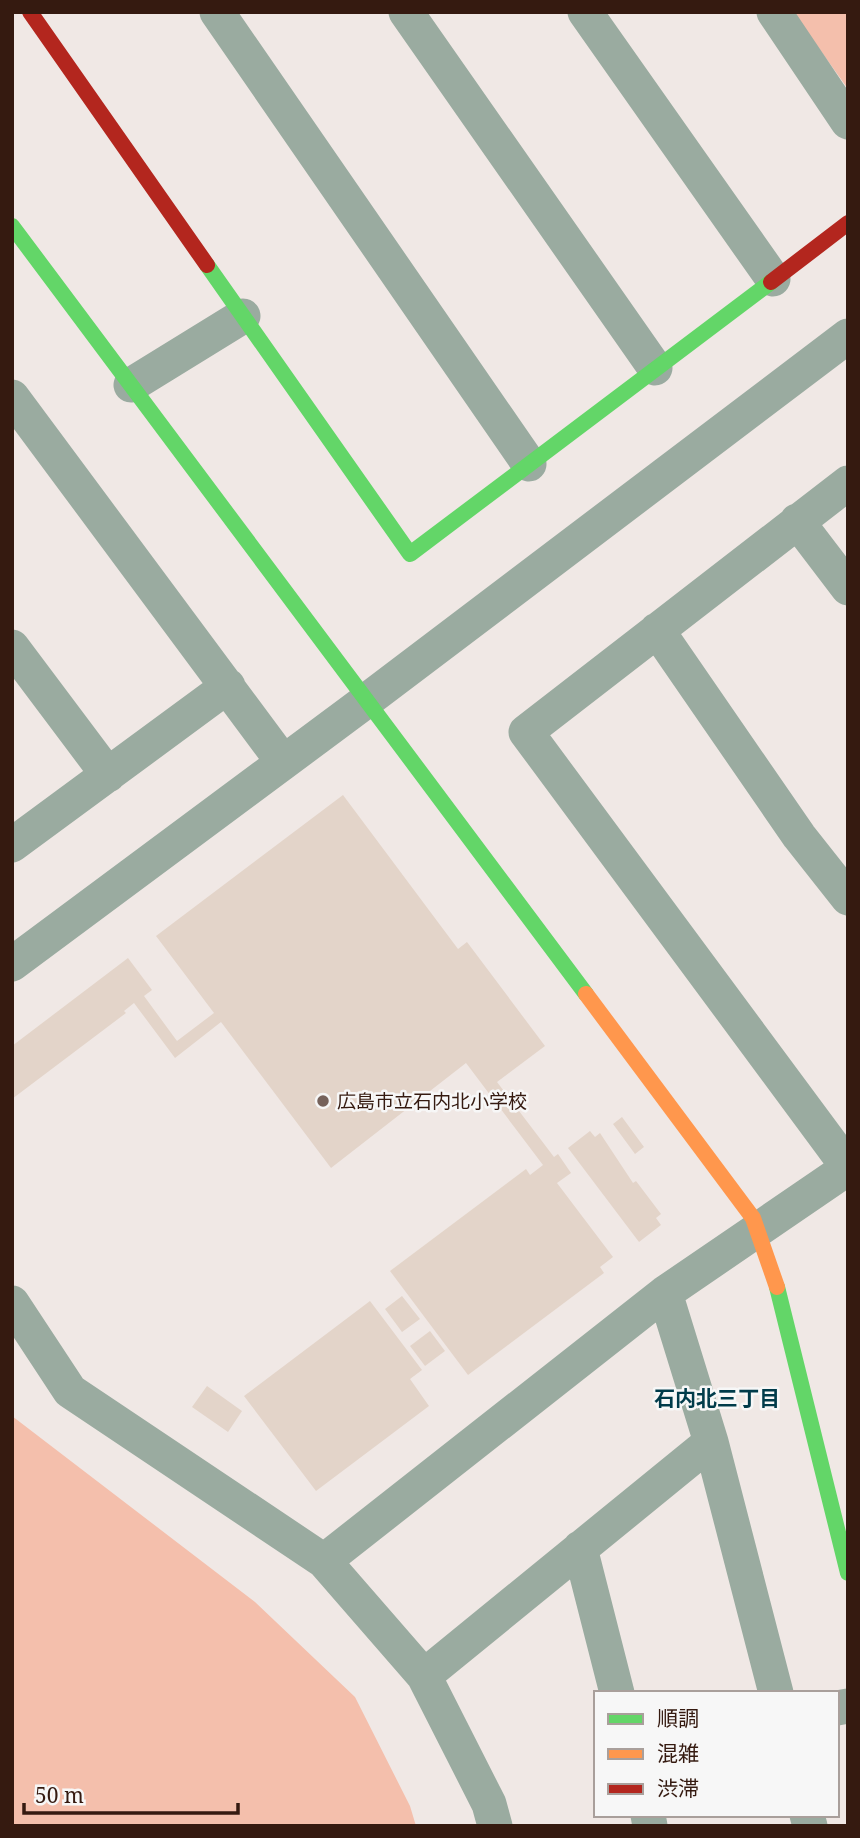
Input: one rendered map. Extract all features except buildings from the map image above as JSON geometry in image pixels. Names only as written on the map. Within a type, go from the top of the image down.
[{"type":"street","points":[[30,12],[410,554],[848,223]]},
{"type":"street","points":[[217,12],[529,464]]},
{"type":"street","points":[[406,12],[655,368]]},
{"type":"street","points":[[585,12],[773,279]]},
{"type":"street","points":[[774,12],[848,122]]},
{"type":"street","points":[[12,226],[752,1218],[772,1268],[848,1573]]},
{"type":"street","points":[[131,385],[243,316]]},
{"type":"street","points":[[12,964],[366,701],[848,336]]},
{"type":"street","points":[[12,397],[284,762]]},
{"type":"street","points":[[324,1561],[665,1293],[848,1168],[526,732],[848,483]]},
{"type":"street","points":[[797,521],[848,588]]},
{"type":"street","points":[[657,630],[799,836],[848,898]]},
{"type":"street","points":[[12,647],[108,775]]},
{"type":"street","points":[[12,845],[228,686]]},
{"type":"street","points":[[665,1293],[711,1442],[775,1691]]},
{"type":"street","points":[[12,1303],[70,1391],[324,1561],[424,1676],[489,1804],[495,1826]]},
{"type":"street","points":[[424,1676],[711,1442]]},
{"type":"street","points":[[580,1548],[616,1691]]},
{"type":"shaded area","points":[[793,12],[848,12],[848,89]]},
{"type":"shaded area","points":[[12,1416],[255,1602],[355,1697],[410,1806],[416,1826],[12,1826]]},
{"type":"traffic: fast","points":[[12,226],[586,994]]},
{"type":"traffic: fast","points":[[207,265],[410,554],[771,282]]},
{"type":"traffic: fast","points":[[777,1287],[848,1573]]},
{"type":"traffic: slow","points":[[586,994],[753,1218],[777,1287]]},
{"type":"traffic: jam","points":[[30,12],[207,265]]},
{"type":"traffic: jam","points":[[771,282],[848,223]]},
{"type":"place","name":"広島市立石内北小学校","points":[[323,1101]]},
{"type":"district","name":"石内北三丁目","points":[[717,1399]]}]
